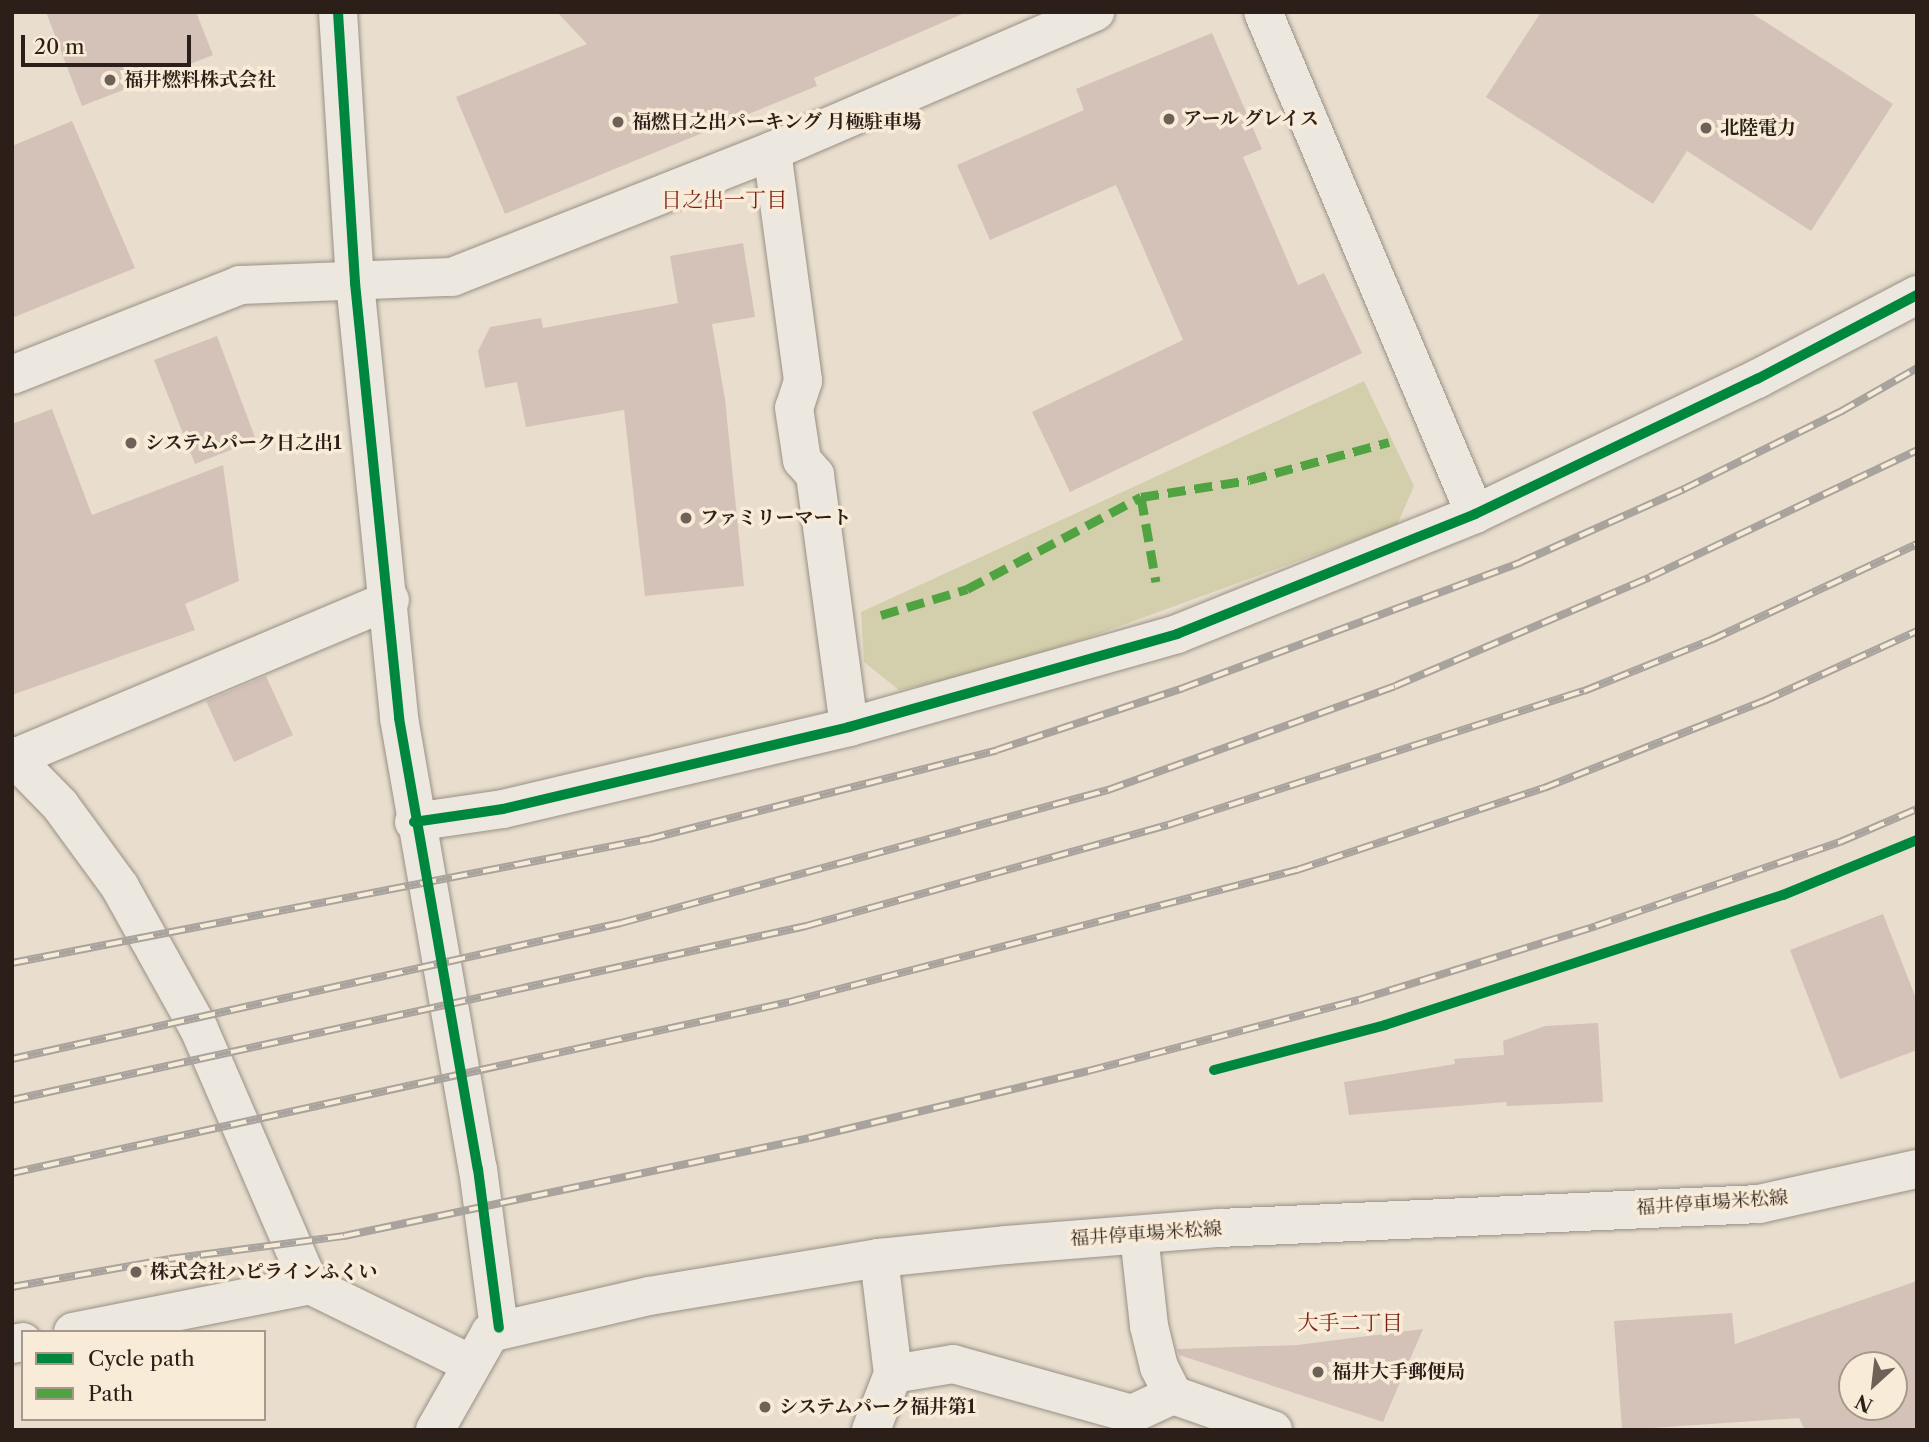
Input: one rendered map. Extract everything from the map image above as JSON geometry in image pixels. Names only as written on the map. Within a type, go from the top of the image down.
[{"type":"street","points":[[338,12],[355,283],[390,600],[398,718],[414,822],[478,1169],[499,1328],[490,1333],[471,1363],[435,1430]]},
{"type":"street","points":[[12,375],[240,285],[355,283],[452,276],[772,151],[1095,12]]},
{"type":"street","points":[[1263,12],[1475,514]]},
{"type":"street","points":[[772,151],[803,381],[794,408],[802,460],[815,475],[849,727]]},
{"type":"street","points":[[414,822],[503,809],[849,727],[1177,634],[1475,514],[1757,379],[1917,295]]},
{"type":"street","points":[[310,1285],[199,1029],[120,887],[60,805],[13,757],[390,600]]},
{"type":"street","name":"福井停車場米松線","points":[[499,1328],[649,1296],[879,1258],[1139,1235],[1759,1204],[1917,1169]]},
{"type":"street","points":[[1139,1235],[1149,1326],[1158,1367],[1173,1395],[1273,1430]]},
{"type":"street","points":[[871,1430],[893,1374],[879,1258]]},
{"type":"street","points":[[83,1330],[310,1285],[471,1363]]},
{"type":"street","points":[[893,1374],[953,1364],[1132,1414],[1173,1395]]},
{"type":"shaded area","points":[[1364,381],[1414,486],[1397,525],[1090,637],[968,676],[899,690],[864,662],[861,612]]},
{"type":"building","name":"福井燃料株式会社","points":[[46,12],[196,12],[213,55],[82,106]]},
{"type":"building","points":[[557,12],[967,12],[814,78],[817,86],[505,214],[456,97],[587,44]]},
{"type":"building","name":"北陸電力","points":[[1541,12],[1750,12],[1893,104],[1811,231],[1687,151],[1653,204],[1486,97]]},
{"type":"building","points":[[1212,33],[1262,149],[1243,157],[1298,285],[1324,273],[1362,353],[1070,492],[1032,412],[1183,340],[1116,185],[990,240],[957,165],[1084,110],[1076,89]]},
{"type":"building","points":[[72,121],[135,268],[12,318],[12,146]]},
{"type":"building","points":[[743,243],[755,317],[712,324],[725,399],[744,586],[645,596],[624,410],[526,427],[517,382],[485,388],[478,351],[490,327],[541,318],[543,328],[678,303],[670,256]]},
{"type":"building","points":[[217,336],[256,440],[195,464],[154,360]]},
{"type":"building","points":[[52,409],[92,515],[223,465],[239,581],[185,604],[195,630],[12,695],[12,424]]},
{"type":"building","points":[[266,676],[293,735],[234,762],[206,701]]},
{"type":"building","points":[[1883,914],[1917,1001],[1917,1050],[1840,1079],[1790,950]]},
{"type":"building","points":[[1598,1023],[1603,1102],[1507,1106],[1506,1102],[1349,1115],[1344,1082],[1455,1064],[1454,1059],[1504,1055],[1503,1041],[1545,1026]]},
{"type":"building","points":[[1917,1281],[1917,1430],[1805,1430],[1799,1418],[1622,1430],[1614,1321],[1732,1313],[1735,1344]]},
{"type":"building","points":[[1423,1329],[1383,1422],[1179,1355],[1177,1349],[1297,1345]]},
{"type":"railway","points":[[12,963],[649,839],[997,750],[1183,688],[1521,562],[1684,489],[1840,412],[1917,368]]},
{"type":"railway","points":[[12,1059],[621,923],[1108,790],[1395,686],[1650,577],[1917,450]]},
{"type":"railway","points":[[12,1100],[806,926],[1168,825],[1584,691],[1711,640],[1917,544]]},
{"type":"railway","points":[[12,1173],[789,1002],[1297,870],[1544,788],[1764,701],[1917,631]]},
{"type":"railway","points":[[12,1287],[169,1259],[344,1236],[809,1138],[1088,1071],[1359,1000],[1596,926],[1840,842],[1917,809]]},
{"type":"marked path","points":[[881,615],[967,589],[1141,497],[1249,480],[1389,442]]},
{"type":"marked path","points":[[1141,497],[1156,582]]},
{"type":"cycle path","points":[[338,12],[355,283],[399,718],[478,1169],[499,1328]]},
{"type":"cycle path","points":[[414,822],[503,809],[849,727],[1177,634],[1475,514],[1757,379],[1917,295]]},
{"type":"cycle path","points":[[1214,1070],[1385,1025],[1783,895],[1917,840]]},
{"type":"place","name":"福井燃料株式会社","points":[[110,80]]},
{"type":"place","name":"アール グレイス","points":[[1169,119]]},
{"type":"place","name":"福燃日之出パーキング 月極駐車場","points":[[618,122]]},
{"type":"place","name":"北陸電力","points":[[1706,128]]},
{"type":"place","name":"システムパーク日之出1","points":[[131,443]]},
{"type":"place","name":"ファミリーマート","points":[[686,518]]},
{"type":"place","name":"株式会社ハピラインふくい","points":[[136,1272]]},
{"type":"place","name":"福井大手郵便局","points":[[1318,1372]]},
{"type":"place","name":"システムパーク福井第1","points":[[765,1407]]},
{"type":"district","name":"日之出一丁目","points":[[724,200]]},
{"type":"district","name":"大手二丁目","points":[[1350,1323]]}]
